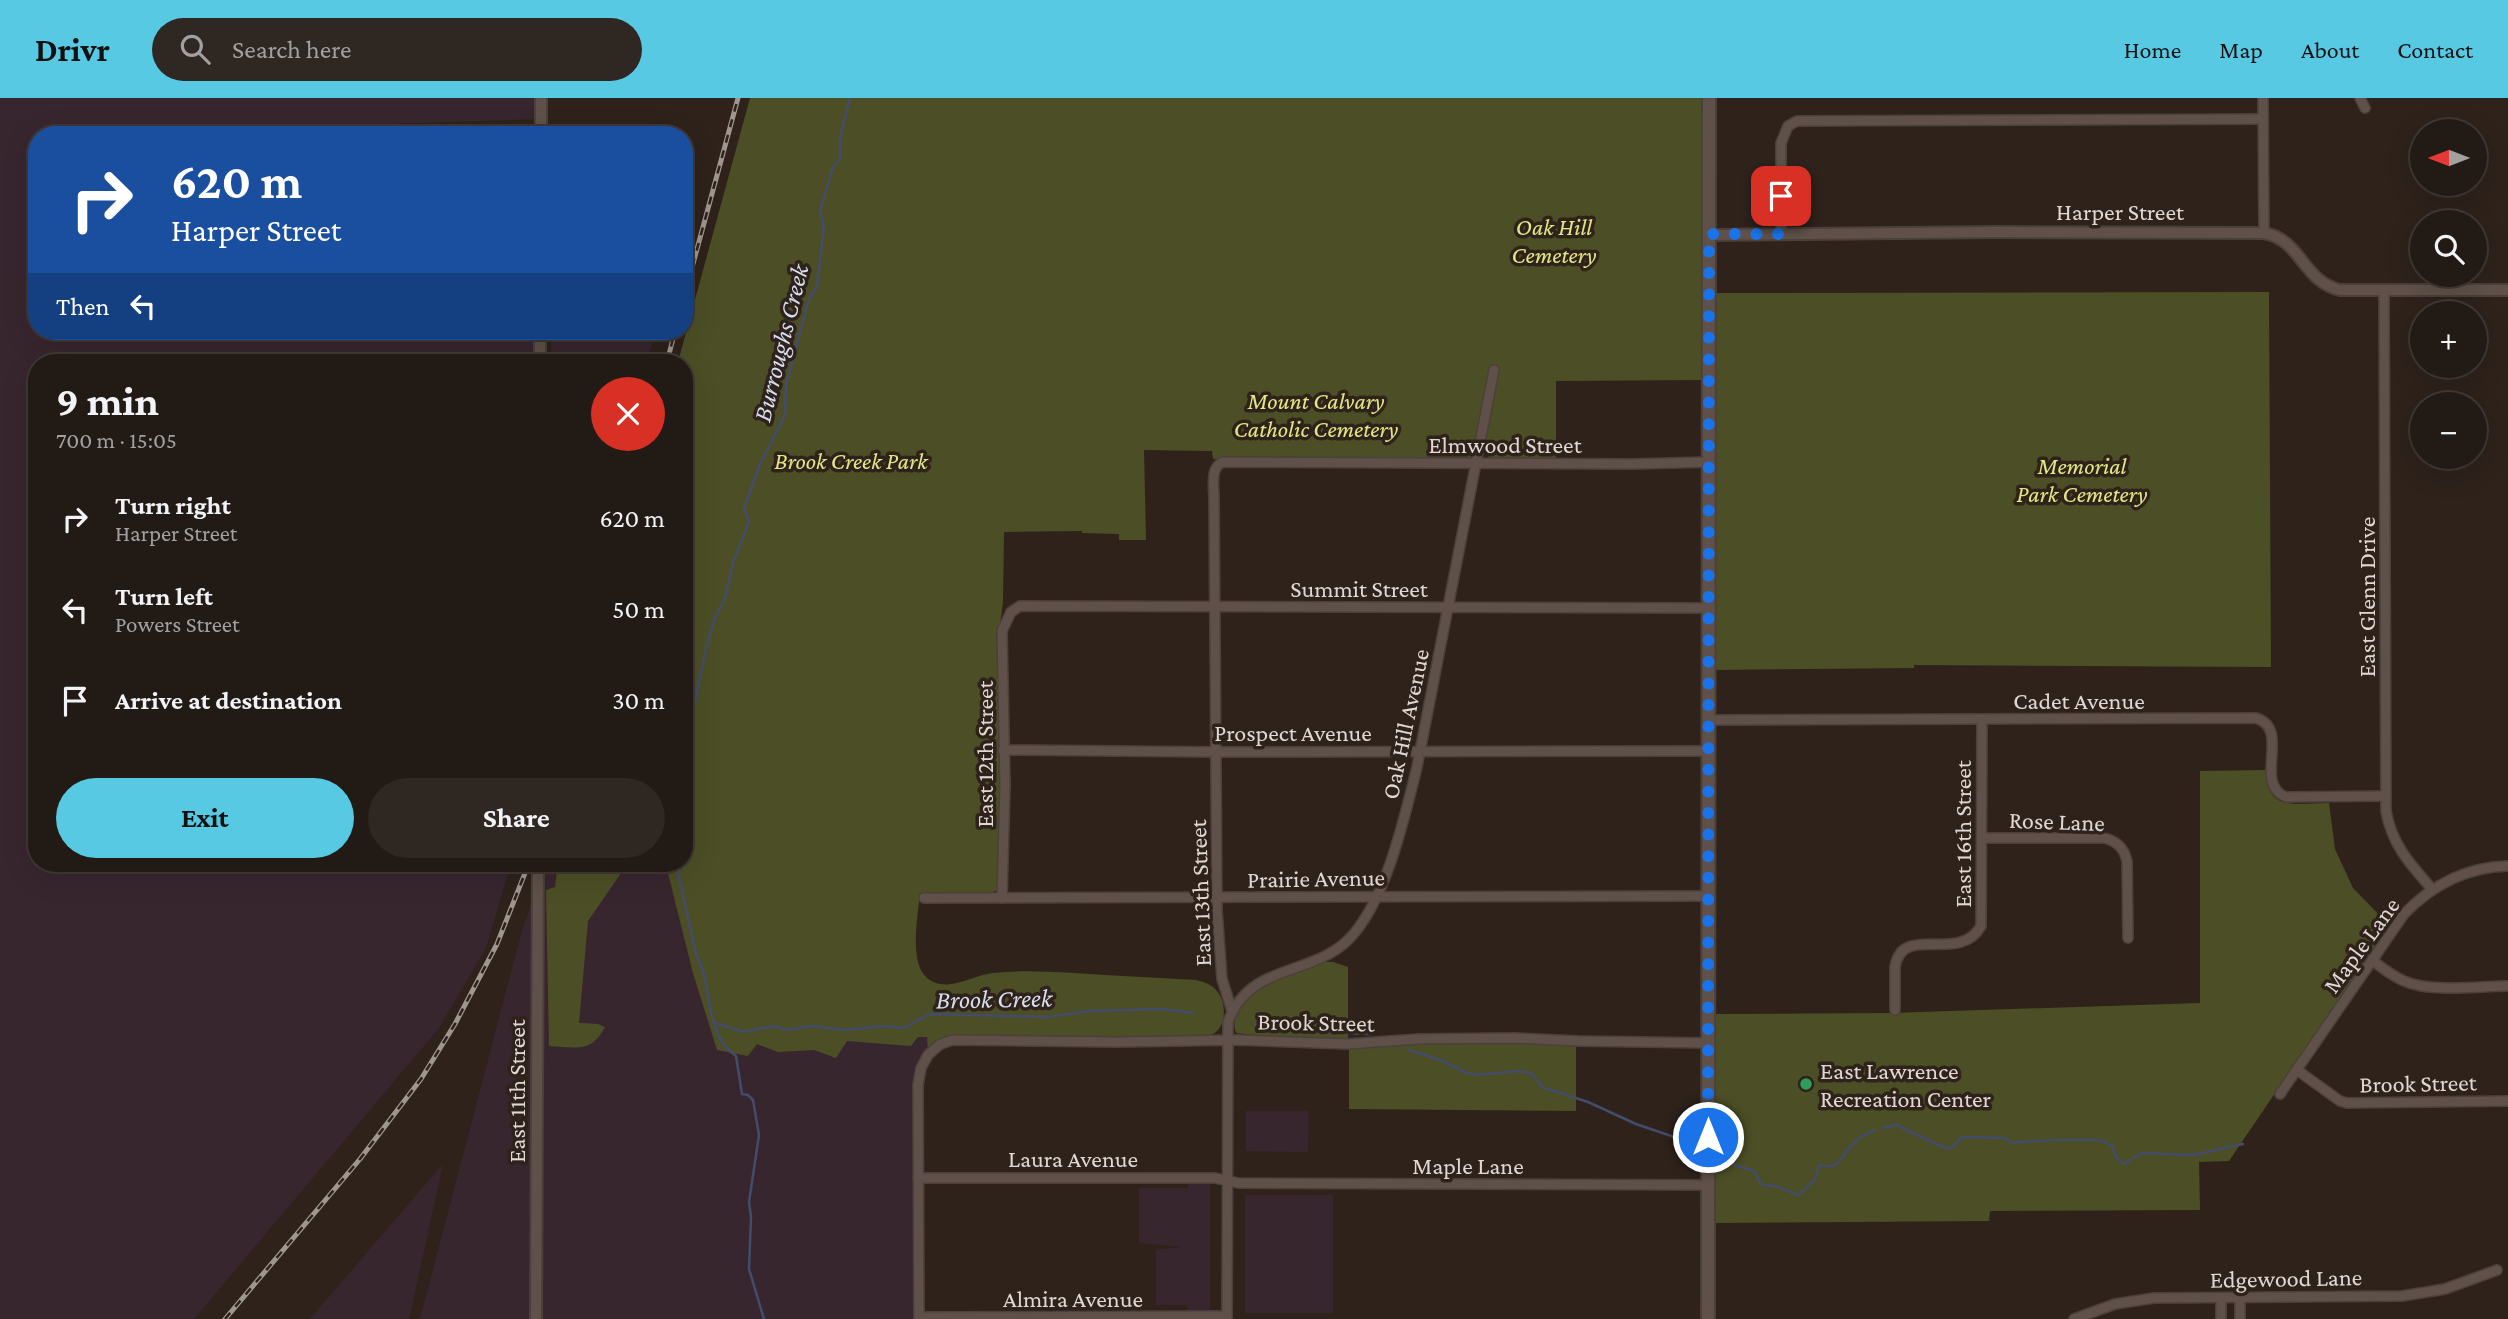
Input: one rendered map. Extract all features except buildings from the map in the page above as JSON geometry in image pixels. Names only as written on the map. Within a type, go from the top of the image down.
[{"type":"main road","points":[[1707,1319],[1709,98]]},
{"type":"street","points":[[541,98],[541,126]]},
{"type":"street","points":[[2263,98],[2264,233],[2285,240],[2313,275],[2330,288],[2340,290],[2508,290]]},
{"type":"street","points":[[2360,98],[2365,108]]},
{"type":"street","points":[[1781,234],[1781,143],[1788,126],[1797,121],[2263,119]]},
{"type":"street","name":"Harper Street","points":[[1709,234],[2264,233]]},
{"type":"street","name":"East Glenn Drive","points":[[2384,290],[2386,796],[2389,824],[2399,851],[2432,889]]},
{"type":"street","name":"Oak Hill Avenue","points":[[1232,1011],[1241,996],[1260,982],[1325,956],[1345,942],[1364,919],[1376,897],[1403,820],[1421,751],[1494,370]]},
{"type":"street","name":"Elmwood Street","points":[[1217,464],[1709,462]]},
{"type":"street","name":"East 13th Street","points":[[1217,464],[1214,498],[1217,898],[1222,979],[1232,1011],[1228,1022],[1227,1317]]},
{"type":"street","name":"Summit Street","points":[[1011,612],[1020,606],[1709,608]]},
{"type":"street","name":"East 12th Street","points":[[1002,898],[1002,631],[1011,612]]},
{"type":"street","name":"Cadet Avenue","points":[[1709,720],[2256,718],[2270,727],[2272,779],[2278,794],[2286,797],[2386,796]]},
{"type":"street","name":"East 16th Street","points":[[1895,1010],[1896,960],[1904,949],[1916,944],[1964,942],[1972,939],[1981,926],[1982,719]]},
{"type":"street","name":"Prospect Avenue","points":[[1003,750],[1708,751]]},
{"type":"street","name":"Rose Lane","points":[[1982,838],[2112,840],[2125,853],[2127,861],[2128,938]]},
{"type":"street","name":"Maple Lane","points":[[2280,1094],[2404,915],[2432,889],[2463,872],[2508,866]]},
{"type":"street","name":"East 11th Street","points":[[536,1319],[538,872]]},
{"type":"street","name":"Prairie Avenue","points":[[924,898],[1708,897]]},
{"type":"street","points":[[2372,960],[2393,976],[2412,984],[2508,986]]},
{"type":"street","name":"Brook Street","points":[[918,1178],[918,1085],[921,1068],[928,1055],[939,1045],[952,1041],[1228,1040],[1360,1044],[1418,1039],[1515,1038],[1708,1043]]},
{"type":"street","name":"Brook Street","points":[[2297,1070],[2340,1101],[2347,1103],[2508,1101]]},
{"type":"street","name":"Laura Avenue","points":[[918,1178],[1161,1177],[1215,1178],[1228,1181]]},
{"type":"street","points":[[918,1178],[919,1318]]},
{"type":"street","name":"Maple Lane","points":[[1228,1181],[1708,1185]]},
{"type":"street","name":"Edgewood Lane","points":[[2074,1319],[2095,1310],[2133,1301],[2420,1294],[2463,1283],[2497,1270]]},
{"type":"street","points":[[2240,1297],[2240,1319]]},
{"type":"street","points":[[2221,1298],[2221,1319]]},
{"type":"street","name":"Almira Avenue","points":[[919,1318],[1227,1317]]},
{"type":"shaded area","points":[[0,98],[540,98],[541,119],[388,126],[28,126],[28,340],[537,340],[536,354],[28,354],[28,872],[508,872],[486,948],[439,1028],[194,1319],[0,1319]]},
{"type":"shaded area","points":[[551,340],[653,340],[649,354],[551,354]]},
{"type":"shaded area","points":[[542,872],[687,872],[735,1037],[928,1037],[928,1049],[918,1062],[914,1083],[915,1319],[420,1319],[521,934]]},
{"type":"shaded area","points":[[1246,1111],[1309,1111],[1308,1152],[1246,1151]]},
{"type":"shaded area","points":[[443,1164],[409,1319],[310,1319]]},
{"type":"shaded area","points":[[1188,1177],[1210,1178],[1210,1316],[1188,1316],[1187,1305],[1156,1305],[1156,1250],[1182,1247],[1139,1243],[1139,1188],[1188,1188]]},
{"type":"shaded area","points":[[1245,1195],[1333,1195],[1333,1313],[1245,1313]]},
{"type":"green space","points":[[750,98],[1703,98],[1702,380],[1556,381],[1556,460],[1490,458],[1483,451],[1498,370],[1490,369],[1470,459],[1213,459],[1212,451],[1144,450],[1146,540],[1119,540],[1119,534],[1082,531],[1004,532],[1003,602],[999,632],[1001,792],[998,890],[990,893],[920,893],[916,949],[921,970],[926,977],[942,984],[985,974],[1020,971],[1205,982],[1219,994],[1224,1011],[1220,1028],[1213,1034],[1202,1037],[936,1043],[928,1049],[927,1037],[918,1037],[911,1046],[847,1041],[836,1058],[814,1050],[778,1052],[757,1044],[748,1056],[717,1050],[693,973],[668,872],[693,872],[693,354],[680,354],[684,340],[693,340],[693,307]]},
{"type":"green space","name":"Memorial Park Cemetery","points":[[2269,292],[2271,667],[1914,665],[1914,668],[1715,670],[1716,293]]},
{"type":"green space","points":[[2266,770],[2267,784],[2277,799],[2295,804],[2329,803],[2335,849],[2353,888],[2389,925],[2229,1161],[2199,1162],[2200,1210],[1990,1211],[1989,1221],[1714,1223],[1714,1014],[1890,1013],[2200,1003],[2200,771]]},
{"type":"green space","points":[[557,872],[622,872],[588,921],[579,1023],[605,1027],[594,1042],[582,1047],[549,1046],[546,890],[555,887]]},
{"type":"green space","points":[[1322,962],[1348,967],[1348,1040],[1236,1033],[1235,1019],[1240,1007],[1250,996],[1280,979]]},
{"type":"green space","points":[[1411,1044],[1576,1045],[1576,1111],[1349,1109],[1349,1048]]},
{"type":"waterway","name":"Burroughs Creek","points":[[693,712],[715,617],[725,599],[733,563],[749,522],[744,508],[760,464],[785,415],[786,385],[809,299],[817,286],[824,227],[820,211],[833,167],[840,159],[840,137],[850,98]]},
{"type":"waterway","name":"Burroughs Creek","points":[[678,872],[713,1022],[718,1035],[736,1056],[742,1094],[753,1100],[759,1135],[749,1202],[749,1269],[764,1319]]},
{"type":"waterway","name":"Brook Creek","points":[[715,1023],[744,1032],[773,1026],[787,1030],[811,1026],[846,1030],[883,1026],[904,1028],[929,1014],[1049,1017],[1088,1011],[1161,1009],[1193,1013]]},
{"type":"waterway","name":"Brook Creek","points":[[1255,1024],[1303,1032],[1370,1034]]},
{"type":"waterway","name":"Brook Creek","points":[[1409,1050],[1440,1060],[1467,1073],[1531,1073],[1542,1087],[1588,1102],[1636,1124],[1693,1141]]},
{"type":"waterway","name":"Brook Creek","points":[[1883,1128],[1896,1125],[1947,1149],[1962,1137],[2005,1138],[2012,1143],[2104,1141],[2113,1147],[2116,1157],[2124,1164],[2142,1153],[2193,1155],[2243,1144]]},
{"type":"waterway","name":"Brook Creek","points":[[1719,1147],[1729,1163],[1754,1171],[1761,1184],[1798,1195],[1815,1180],[1819,1165],[1834,1166],[1856,1141],[1875,1130]]},
{"type":"railway","points":[[693,264],[738,98]]},
{"type":"railway","points":[[669,354],[673,340]]},
{"type":"railway","points":[[225,1319],[360,1159],[421,1079],[455,1024],[497,944],[525,872]]},
{"type":"place","name":"East Lawrence Recreation Center","points":[[1806,1084]]},
{"type":"route","points":[[1708,1137],[1709,234],[1781,234],[1781,196]]},
{"type":"park label","name":"Oak Hill Cemetery","points":[[1554,240]]},
{"type":"park label","name":"Mount Calvary Catholic Cemetery","points":[[1316,414]]},
{"type":"park label","name":"Brook Creek Park","points":[[851,460]]}]
